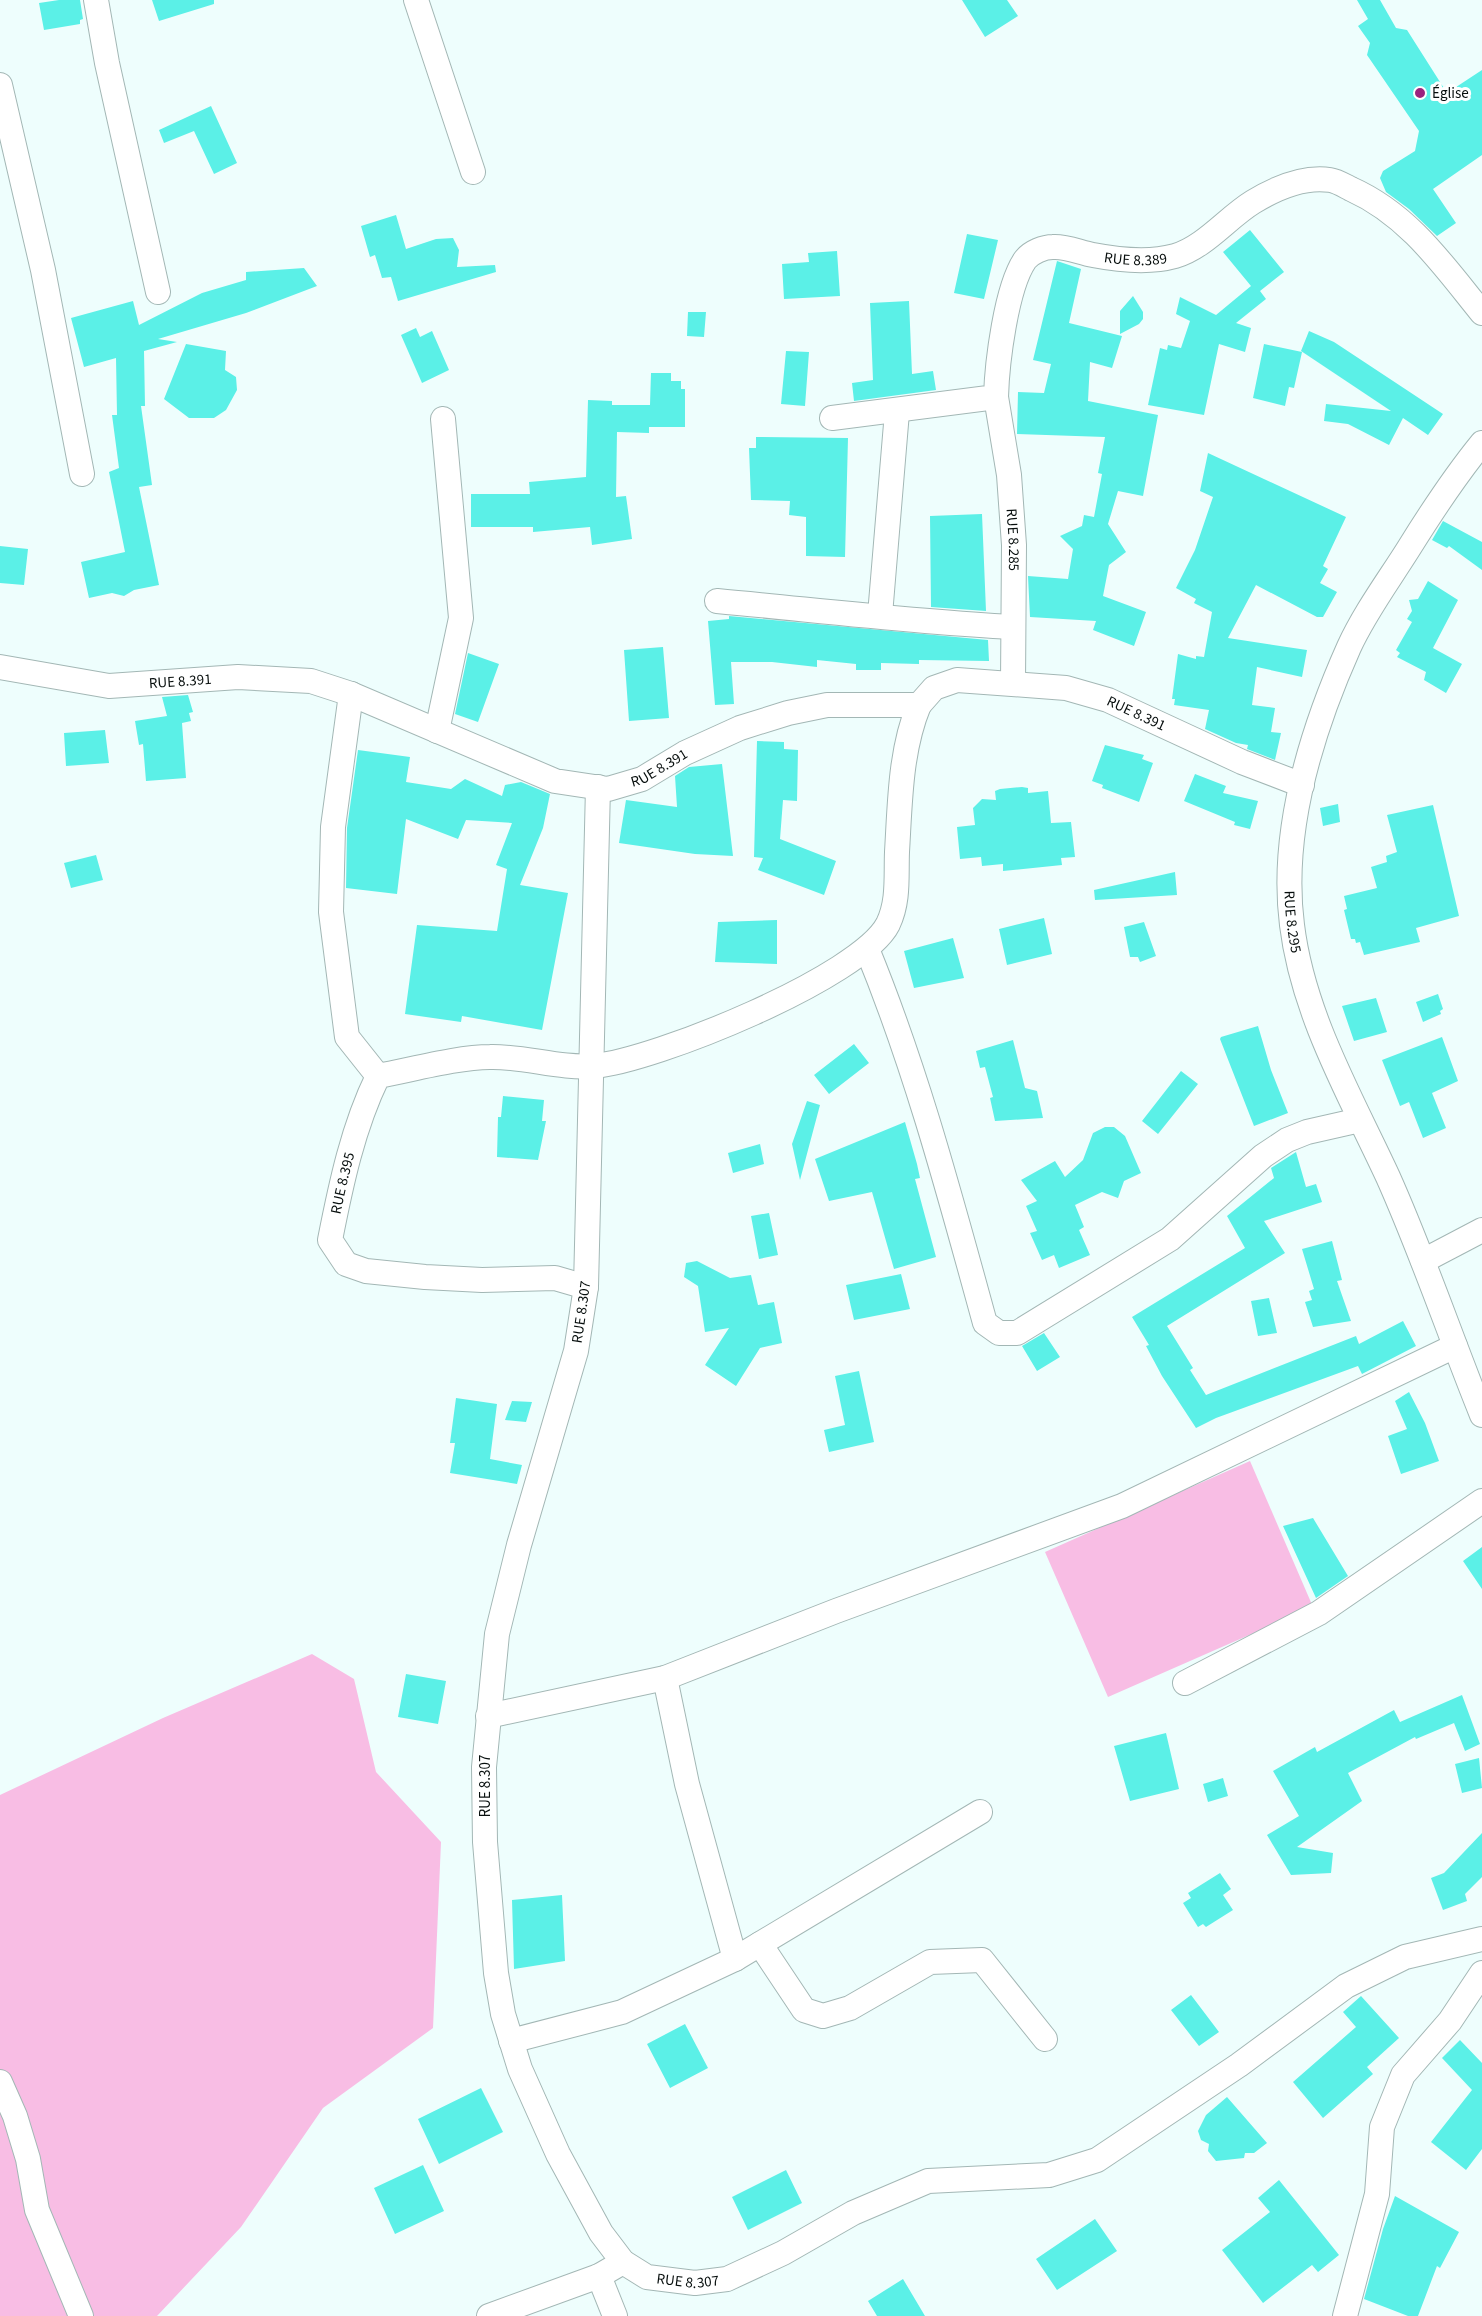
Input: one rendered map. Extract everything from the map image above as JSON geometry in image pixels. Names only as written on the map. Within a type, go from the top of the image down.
[{"type":"street","points":[[96,0],[107,63],[158,292]]},
{"type":"street","points":[[416,0],[473,172]]},
{"type":"street","points":[[0,85],[43,270],[82,474]]},
{"type":"street","name":"RUE 8.389","points":[[996,397],[1002,335],[1018,275],[1026,258],[1041,249],[1055,246],[1094,256],[1150,260],[1176,255],[1202,242],[1251,203],[1278,188],[1305,180],[1332,180],[1364,194],[1394,213],[1414,231],[1482,313]]},
{"type":"street","points":[[832,418],[897,412],[996,397]]},
{"type":"street","name":"RUE 8.285","points":[[996,397],[1009,475],[1014,545],[1013,683]]},
{"type":"street","points":[[880,615],[897,412]]},
{"type":"street","points":[[436,731],[461,618],[443,418]]},
{"type":"street","name":"RUE 8.295","points":[[1482,443],[1451,482],[1349,646],[1326,706],[1302,785],[1292,840],[1288,881],[1292,927],[1315,1016],[1360,1120],[1388,1177],[1482,1414]]},
{"type":"street","points":[[717,601],[880,615],[941,623],[1012,627]]},
{"type":"street","name":"RUE 8.391","points":[[0,667],[109,686],[191,680],[272,678],[310,681],[351,694],[555,780],[608,789],[642,779],[685,753],[722,736],[788,713],[827,705],[919,705],[934,688],[957,680],[1013,683],[1066,688],[1108,700],[1253,766],[1302,785]]},
{"type":"street","points":[[351,694],[333,827],[332,912],[346,1037],[378,1076],[489,1056],[592,1066],[623,1062],[707,1034],[826,975],[867,949],[887,924],[897,893],[902,773],[909,730],[919,705]]},
{"type":"street","name":"RUE 8.307","points":[[598,787],[585,1287],[576,1351],[519,1545],[497,1634],[484,1767],[487,1883],[496,1972],[503,2014],[520,2069],[558,2154],[601,2233],[623,2262],[647,2277],[695,2283],[727,2279],[783,2253],[853,2213],[928,2181],[1049,2175],[1097,2160],[1239,2065],[1346,1986],[1405,1957],[1482,1939]]},
{"type":"street","points":[[867,949],[897,1023],[935,1140],[985,1323],[999,1333],[1017,1333],[1170,1239],[1263,1156],[1287,1140],[1307,1132],[1360,1120]]},
{"type":"street","name":"RUE 8.395","points":[[378,1076],[364,1104],[343,1176],[330,1240],[346,1264],[366,1271],[425,1277],[483,1280],[555,1278],[585,1287]]},
{"type":"street","points":[[1422,1260],[1482,1230]]},
{"type":"street","points":[[488,1716],[665,1678],[836,1611],[1122,1506],[1455,1346]]},
{"type":"street","points":[[1185,1683],[1319,1614],[1482,1501]]},
{"type":"street","points":[[665,1678],[687,1784],[735,1959]]},
{"type":"street","points":[[511,2041],[622,2012],[735,1959],[980,1812]]},
{"type":"street","points":[[760,1944],[804,2010],[823,2016],[850,2008],[930,1962],[982,1960],[1045,2039]]},
{"type":"street","points":[[1345,2316],[1377,2194],[1382,2127],[1403,2075],[1450,2021],[1482,1973]]},
{"type":"street","points":[[0,2082],[15,2116],[28,2159],[37,2210],[81,2316]]},
{"type":"street","points":[[489,2316],[599,2276],[623,2262]]},
{"type":"street","points":[[599,2276],[615,2316]]},
{"type":"shaded area","points":[[1250,1461],[1313,1607],[1108,1697],[1045,1552]]},
{"type":"shaded area","points":[[312,1654],[354,1679],[376,1772],[441,1842],[433,2028],[323,2108],[241,2227],[157,2316],[0,2316],[0,1795],[163,1718]]},
{"type":"building","points":[[80,0],[83,19],[80,20],[80,24],[44,30],[39,3]]},
{"type":"building","points":[[152,0],[214,0],[214,4],[159,21]]},
{"type":"building","points":[[962,0],[1007,0],[1018,16],[985,37]]},
{"type":"building","name":"Église","points":[[1357,0],[1380,0],[1396,28],[1407,30],[1447,93],[1482,70],[1482,155],[1433,189],[1456,223],[1437,236],[1409,209],[1386,192],[1380,178],[1383,171],[1415,151],[1419,131],[1367,55],[1370,43],[1358,26],[1368,19]]},
{"type":"building","points":[[211,106],[237,163],[214,174],[194,131],[164,143],[159,130]]},
{"type":"building","points":[[396,215],[406,249],[436,239],[453,238],[459,250],[457,267],[495,265],[496,272],[398,301],[391,277],[382,278],[375,255],[370,257],[361,226]]},
{"type":"building","points":[[1250,230],[1284,272],[1260,291],[1266,299],[1236,323],[1251,328],[1245,352],[1219,344],[1204,415],[1148,405],[1160,348],[1167,350],[1168,345],[1181,348],[1190,321],[1176,314],[1180,297],[1216,315],[1251,286],[1223,252]]},
{"type":"building","points":[[967,234],[998,240],[984,299],[954,293]]},
{"type":"building","points":[[837,251],[840,296],[784,299],[782,264],[809,262],[808,253]]},
{"type":"building","points":[[1057,261],[1081,269],[1069,323],[1122,336],[1112,368],[1090,362],[1088,401],[1158,415],[1143,496],[1118,491],[1108,524],[1126,552],[1109,565],[1103,596],[1146,612],[1134,646],[1093,630],[1096,621],[1030,617],[1028,576],[1068,579],[1073,549],[1060,536],[1082,526],[1084,515],[1094,517],[1102,474],[1098,473],[1105,437],[1017,434],[1018,392],[1044,393],[1051,364],[1033,360]]},
{"type":"building","points":[[304,268],[317,286],[246,313],[158,339],[177,342],[144,351],[145,406],[141,406],[152,485],[139,487],[159,585],[134,590],[124,596],[112,593],[89,598],[81,562],[125,552],[109,472],[119,468],[112,415],[117,415],[116,358],[84,367],[71,318],[133,301],[139,325],[202,293],[246,280],[246,272]]},
{"type":"building","points":[[1133,296],[1143,312],[1143,319],[1139,324],[1120,334],[1120,311]]},
{"type":"building","points":[[909,301],[912,374],[933,371],[936,390],[854,401],[852,383],[873,380],[870,303]]},
{"type":"building","points":[[688,312],[706,312],[704,337],[687,336]]},
{"type":"building","points":[[416,328],[420,337],[432,331],[449,370],[422,383],[401,335]]},
{"type":"building","points":[[1309,331],[1334,342],[1443,414],[1428,435],[1403,418],[1389,445],[1348,424],[1324,421],[1326,404],[1391,411],[1301,351]]},
{"type":"building","points":[[186,344],[226,351],[225,370],[236,377],[237,390],[226,410],[214,418],[189,418],[164,399]]},
{"type":"building","points":[[1264,344],[1302,352],[1294,388],[1289,387],[1285,406],[1253,398]]},
{"type":"building","points":[[786,351],[809,352],[805,406],[781,404]]},
{"type":"building","points":[[651,373],[671,373],[671,381],[681,381],[681,389],[685,389],[685,427],[649,427],[649,433],[617,432],[616,497],[626,496],[632,539],[592,545],[590,527],[533,532],[533,527],[471,527],[471,494],[530,494],[529,482],[586,477],[588,400],[612,401],[612,405],[650,405]]},
{"type":"building","points":[[756,437],[848,438],[845,557],[806,556],[806,517],[789,515],[790,501],[751,500],[749,448],[756,448]]},
{"type":"building","points":[[1208,453],[1346,517],[1323,566],[1328,569],[1320,583],[1337,592],[1323,617],[1317,617],[1256,585],[1228,638],[1307,650],[1302,677],[1257,667],[1252,705],[1275,708],[1271,732],[1281,733],[1275,760],[1247,749],[1248,745],[1236,743],[1205,729],[1209,710],[1174,705],[1175,699],[1172,699],[1178,654],[1196,659],[1196,656],[1204,657],[1212,612],[1194,603],[1196,599],[1176,588],[1195,550],[1213,497],[1200,491]]},
{"type":"building","points":[[982,514],[986,611],[931,607],[930,516]]},
{"type":"building","points":[[1443,521],[1482,542],[1482,570],[1449,546],[1447,548],[1432,540]]},
{"type":"building","points":[[0,546],[28,549],[24,585],[0,583]]},
{"type":"building","points":[[1428,581],[1458,600],[1433,648],[1462,664],[1446,693],[1424,680],[1426,672],[1397,657],[1400,653],[1396,650],[1412,622],[1407,619],[1412,611],[1409,600],[1418,599]]},
{"type":"building","points":[[729,616],[988,640],[989,661],[919,660],[919,664],[881,663],[881,670],[856,670],[856,664],[817,660],[817,667],[772,662],[731,662],[734,704],[715,705],[708,621],[729,619]]},
{"type":"building","points":[[663,647],[669,718],[629,721],[624,650]]},
{"type":"building","points":[[468,653],[499,664],[478,722],[455,714]]},
{"type":"building","points":[[188,695],[193,712],[189,713],[191,721],[182,723],[186,778],[146,781],[143,744],[139,745],[135,721],[167,716],[162,697]]},
{"type":"building","points":[[105,730],[109,763],[66,766],[64,733]]},
{"type":"building","points":[[757,741],[784,742],[784,749],[798,750],[797,801],[783,800],[780,839],[836,861],[824,895],[758,870],[763,858],[754,857]]},
{"type":"building","points":[[1105,745],[1144,755],[1142,759],[1153,763],[1139,802],[1102,788],[1103,785],[1092,781]]},
{"type":"building","points":[[358,750],[410,757],[406,782],[451,789],[465,779],[502,796],[505,785],[521,782],[550,794],[543,828],[520,885],[568,893],[542,1030],[462,1016],[461,1022],[405,1014],[417,925],[497,931],[507,869],[496,865],[512,823],[466,820],[458,839],[406,819],[397,894],[346,888],[347,828]]},
{"type":"building","points":[[722,764],[733,856],[695,854],[619,843],[626,800],[677,807],[675,776],[689,767]]},
{"type":"building","points":[[1195,774],[1226,786],[1223,793],[1258,801],[1250,829],[1234,825],[1235,822],[1184,801]]},
{"type":"building","points":[[1028,788],[1028,793],[1048,791],[1051,823],[1071,822],[1075,857],[1061,858],[1062,865],[1003,871],[1003,864],[982,866],[981,857],[960,859],[957,827],[975,825],[973,808],[982,799],[996,800],[995,791]]},
{"type":"building","points":[[1338,804],[1340,822],[1323,826],[1320,808]]},
{"type":"building","points":[[1433,805],[1459,916],[1416,928],[1420,942],[1364,955],[1360,942],[1356,943],[1355,939],[1351,939],[1344,910],[1347,909],[1344,896],[1377,888],[1371,867],[1387,862],[1386,856],[1397,852],[1387,815]]},
{"type":"building","points":[[96,855],[103,880],[71,888],[64,863]]},
{"type":"building","points":[[1175,872],[1177,895],[1095,900],[1094,890]]},
{"type":"building","points":[[1044,918],[1052,954],[1007,965],[999,929]]},
{"type":"building","points":[[777,920],[777,964],[715,962],[718,922]]},
{"type":"building","points":[[1144,922],[1156,956],[1140,962],[1138,957],[1130,957],[1124,927]]},
{"type":"building","points":[[953,938],[964,978],[914,988],[904,951]]},
{"type":"building","points":[[1438,994],[1443,1009],[1440,1011],[1441,1014],[1423,1022],[1416,1002]]},
{"type":"building","points":[[1376,998],[1387,1032],[1354,1041],[1342,1006]]},
{"type":"building","points":[[1258,1026],[1271,1070],[1288,1113],[1254,1126],[1220,1039]]},
{"type":"building","points":[[1442,1037],[1458,1081],[1432,1093],[1446,1128],[1423,1138],[1409,1102],[1400,1106],[1382,1060]]},
{"type":"building","points":[[1013,1040],[1025,1088],[1037,1091],[1043,1118],[995,1121],[990,1098],[993,1097],[985,1067],[980,1068],[976,1051]]},
{"type":"building","points":[[854,1044],[869,1063],[829,1094],[814,1075]]},
{"type":"building","points":[[1181,1071],[1198,1084],[1158,1134],[1142,1121]]},
{"type":"building","points":[[503,1096],[544,1100],[542,1121],[546,1121],[538,1160],[497,1157],[498,1117],[501,1117]]},
{"type":"building","points":[[807,1101],[820,1105],[800,1180],[792,1144]]},
{"type":"building","points":[[905,1122],[920,1178],[915,1179],[936,1257],[894,1269],[872,1192],[829,1201],[815,1159]]},
{"type":"building","points":[[1105,1127],[1114,1127],[1125,1136],[1141,1173],[1124,1181],[1118,1198],[1102,1192],[1075,1205],[1084,1227],[1079,1230],[1090,1255],[1059,1268],[1054,1255],[1042,1260],[1030,1233],[1037,1231],[1026,1206],[1037,1201],[1021,1180],[1055,1161],[1065,1177],[1083,1160],[1093,1133]]},
{"type":"building","points":[[760,1144],[764,1164],[733,1173],[728,1153]]},
{"type":"building","points":[[1296,1152],[1306,1187],[1316,1184],[1322,1202],[1264,1221],[1285,1253],[1167,1326],[1193,1368],[1190,1370],[1206,1395],[1356,1336],[1359,1344],[1403,1321],[1416,1346],[1362,1374],[1358,1366],[1216,1418],[1196,1428],[1162,1376],[1146,1346],[1149,1345],[1132,1317],[1245,1248],[1227,1216],[1274,1178],[1271,1168]]},
{"type":"building","points":[[769,1213],[778,1255],[759,1259],[751,1216]]},
{"type":"building","points":[[1332,1241],[1342,1280],[1337,1281],[1351,1321],[1313,1327],[1305,1302],[1312,1300],[1309,1291],[1314,1289],[1302,1249]]},
{"type":"building","points":[[697,1261],[730,1278],[751,1275],[758,1305],[774,1302],[782,1343],[760,1348],[736,1386],[705,1365],[729,1328],[705,1332],[698,1286],[684,1277],[686,1263]]},
{"type":"building","points":[[901,1274],[910,1309],[854,1320],[846,1285]]},
{"type":"building","points":[[1269,1298],[1277,1333],[1258,1336],[1251,1301]]},
{"type":"building","points":[[1044,1333],[1060,1357],[1037,1371],[1022,1346]]},
{"type":"building","points":[[859,1371],[874,1442],[829,1452],[824,1430],[845,1425],[835,1376]]},
{"type":"building","points":[[1409,1392],[1425,1423],[1439,1461],[1401,1474],[1388,1436],[1407,1429],[1395,1401]]},
{"type":"building","points":[[456,1398],[497,1404],[490,1459],[522,1465],[517,1484],[450,1473],[455,1443],[450,1443]]},
{"type":"building","points":[[512,1401],[532,1402],[526,1422],[505,1420]]},
{"type":"building","points":[[1313,1518],[1348,1576],[1316,1598],[1283,1526]]},
{"type":"building","points":[[1482,1547],[1482,1589],[1463,1561]]},
{"type":"building","points":[[406,1674],[446,1681],[438,1724],[398,1717]]},
{"type":"building","points":[[1462,1695],[1480,1744],[1465,1751],[1454,1723],[1416,1739],[1415,1737],[1348,1773],[1362,1801],[1297,1847],[1333,1853],[1331,1873],[1291,1875],[1267,1835],[1299,1816],[1273,1771],[1315,1747],[1317,1752],[1394,1710],[1400,1722]]},
{"type":"building","points":[[1166,1733],[1179,1789],[1130,1801],[1114,1746]]},
{"type":"building","points":[[1479,1758],[1482,1788],[1462,1793],[1455,1764]]},
{"type":"building","points":[[1223,1778],[1228,1796],[1208,1802],[1203,1784]]},
{"type":"building","points":[[1482,1833],[1482,1877],[1465,1894],[1467,1901],[1443,1910],[1431,1878],[1444,1873]]},
{"type":"building","points":[[1220,1873],[1231,1889],[1223,1895],[1233,1910],[1206,1927],[1203,1924],[1198,1927],[1183,1903],[1191,1898],[1188,1893]]},
{"type":"building","points":[[562,1895],[565,1961],[514,1969],[512,1900]]},
{"type":"building","points":[[1191,1995],[1219,2032],[1199,2046],[1171,2010]]},
{"type":"building","points":[[1361,1996],[1399,2038],[1367,2067],[1373,2074],[1323,2118],[1293,2082],[1356,2027],[1343,2012]]},
{"type":"building","points":[[685,2024],[708,2068],[670,2088],[647,2044]]},
{"type":"building","points":[[1460,2040],[1482,2063],[1482,2149],[1466,2170],[1431,2142],[1472,2090],[1442,2058]]},
{"type":"building","points":[[481,2088],[503,2132],[439,2164],[418,2119]]},
{"type":"building","points":[[1227,2097],[1267,2143],[1254,2153],[1245,2153],[1244,2158],[1216,2161],[1208,2151],[1209,2144],[1201,2140],[1198,2131],[1206,2115]]},
{"type":"building","points":[[423,2165],[444,2211],[395,2234],[374,2188]]},
{"type":"building","points":[[786,2170],[802,2203],[748,2230],[732,2197]]},
{"type":"building","points":[[1279,2180],[1339,2255],[1318,2272],[1312,2265],[1263,2303],[1222,2250],[1270,2212],[1258,2198]]},
{"type":"building","points":[[1395,2196],[1459,2232],[1440,2268],[1437,2266],[1418,2316],[1408,2316],[1364,2299],[1383,2229]]},
{"type":"building","points":[[1095,2219],[1117,2251],[1057,2290],[1036,2259]]},
{"type":"building","points":[[903,2279],[925,2316],[877,2316],[868,2301]]},
{"type":"place","name":"Église","points":[[1420,93]]}]
